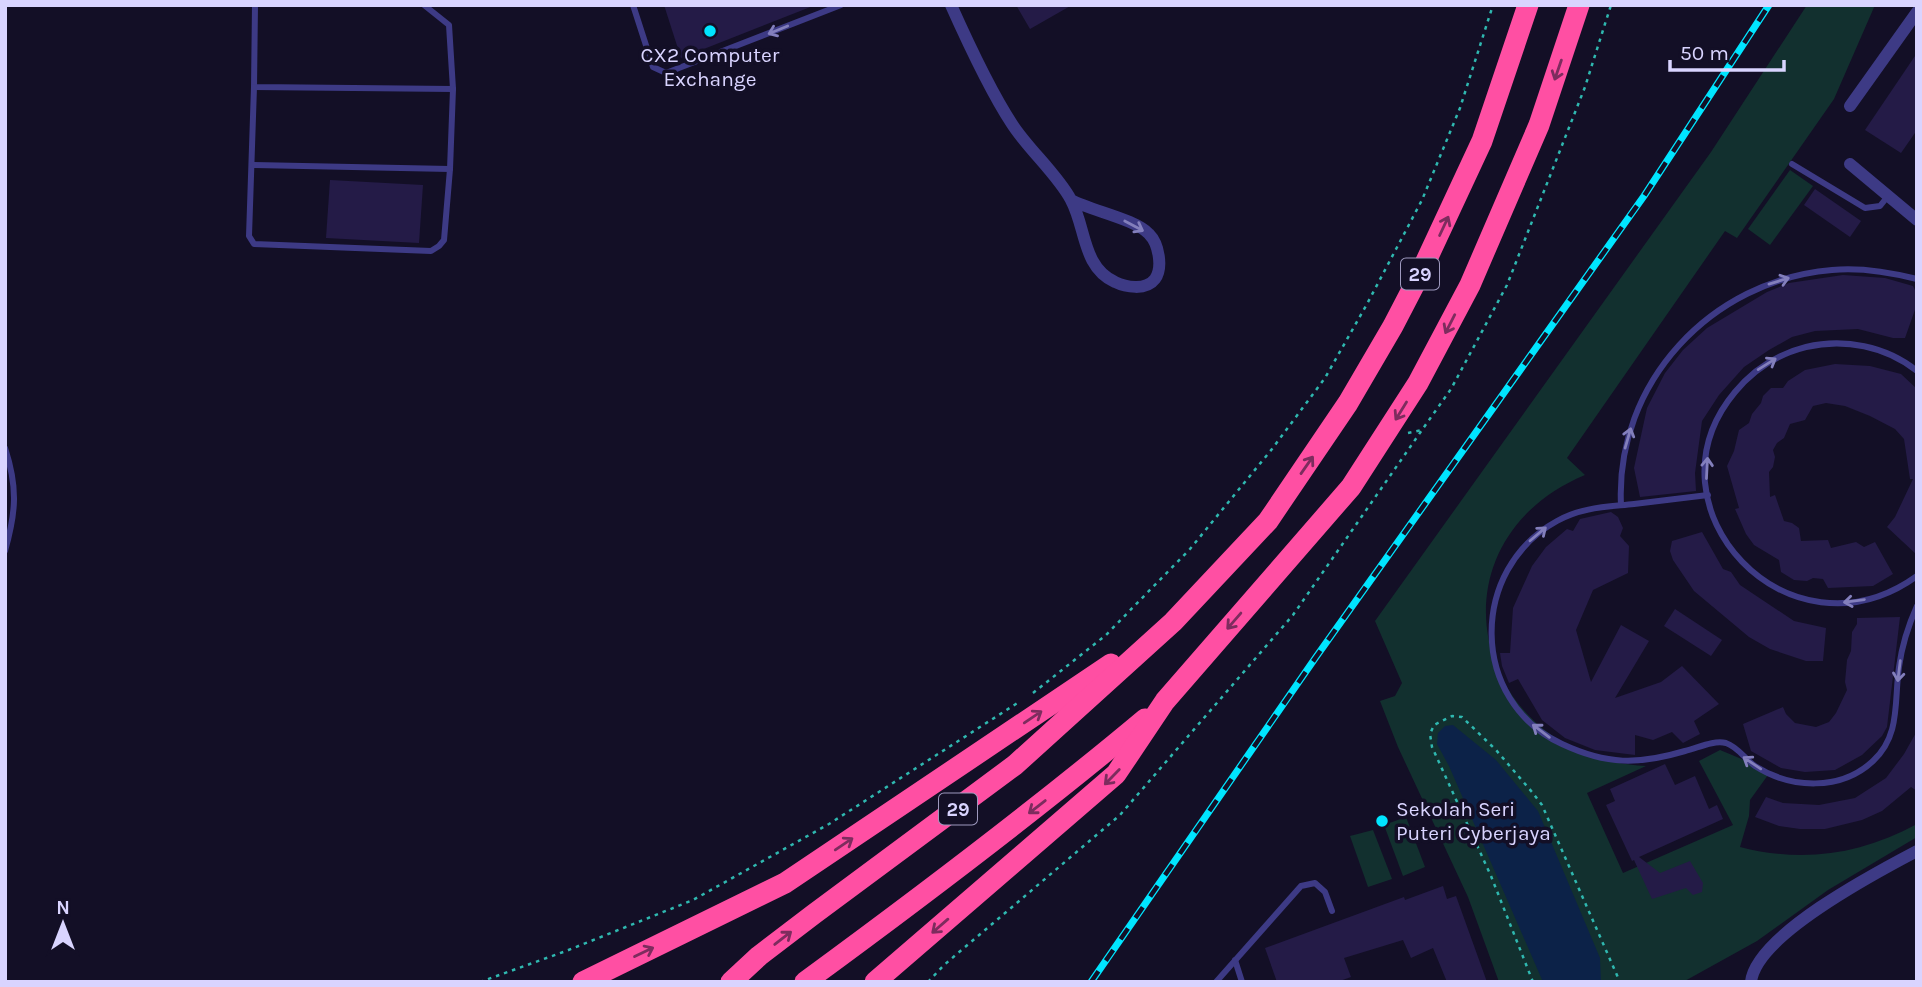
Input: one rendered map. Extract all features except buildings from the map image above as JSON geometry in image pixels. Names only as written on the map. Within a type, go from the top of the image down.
[{"type":"highway","name":"29","points":[[731,982],[792,930],[1015,765],[1173,622],[1268,521],[1348,403],[1393,326],[1442,231],[1482,141],[1528,5]]},
{"type":"highway","name":"29","points":[[805,982],[928,892],[1087,767],[1165,701],[1351,487],[1418,383],[1470,285],[1539,125],[1579,5]]},
{"type":"highway","points":[[583,982],[785,883],[1173,622]]},
{"type":"highway","points":[[875,982],[1116,774],[1165,701]]},
{"type":"street","points":[[951,5],[1012,124],[1071,200],[1087,250],[1101,274],[1116,283],[1132,287],[1145,286],[1155,279],[1158,254],[1149,234],[1124,220],[1088,209],[1071,200]]},
{"type":"street","points":[[1850,106],[1917,12]]},
{"type":"street","points":[[1850,164],[1917,220]]},
{"type":"street","points":[[1751,982],[1755,966],[1776,942],[1856,884],[1917,851]]},
{"type":"lane","points":[[256,5],[249,236],[254,244],[431,250],[444,240],[453,89],[449,25],[424,5]]},
{"type":"lane","points":[[633,5],[653,67],[667,73],[841,5]]},
{"type":"lane","points":[[254,87],[453,89]]},
{"type":"lane","points":[[1792,164],[1865,208],[1880,206],[1888,196]]},
{"type":"lane","points":[[252,165],[450,169]]},
{"type":"lane","points":[[1622,505],[1620,478],[1623,457],[1643,396],[1666,360],[1712,315],[1768,284],[1810,273],[1864,270],[1917,279]]},
{"type":"lane","points":[[1917,371],[1881,351],[1848,344],[1814,345],[1797,349],[1753,373],[1730,398],[1714,428],[1706,461],[1708,495],[1718,528],[1736,556],[1761,579],[1791,595],[1825,603],[1859,601],[1892,591],[1917,576]]},
{"type":"lane","points":[[5,448],[13,480],[15,506],[5,551]]},
{"type":"lane","points":[[1708,495],[1589,508],[1573,513],[1545,528],[1511,563],[1493,608],[1491,640],[1494,656],[1498,672],[1512,700],[1545,735],[1589,756],[1613,761],[1637,762],[1719,742],[1731,746],[1769,773],[1794,782],[1820,783],[1854,775],[1875,760],[1894,727],[1902,647],[1917,606]]},
{"type":"lane","points":[[1216,982],[1301,887],[1315,883],[1321,887],[1332,911]]},
{"type":"lane","points":[[1235,960],[1242,982]]},
{"type":"path","points":[[1031,694],[1106,635],[1190,549],[1272,449],[1325,378],[1422,200],[1460,108],[1493,5]]},
{"type":"path","points":[[480,982],[693,900],[829,824],[1020,701]]},
{"type":"path","points":[[1533,982],[1490,876],[1432,747],[1430,734],[1434,725],[1452,716],[1462,717],[1496,750],[1542,805],[1619,982]]},
{"type":"green space","points":[[1807,5],[1875,5],[1834,99],[1737,238],[1725,231],[1567,458],[1585,475],[1533,507],[1501,548],[1487,595],[1490,643],[1508,689],[1541,727],[1587,754],[1646,766],[1587,793],[1623,873],[1733,825],[1699,761],[1720,750],[1744,760],[1768,775],[1750,800],[1749,816],[1740,847],[1786,855],[1830,853],[1874,843],[1917,824],[1917,837],[1828,890],[1757,941],[1683,982],[1499,982],[1468,897],[1398,747],[1380,701],[1395,696],[1402,683],[1375,621],[1711,152]]},
{"type":"green space","points":[[1790,170],[1813,186],[1770,245],[1748,229]]},
{"type":"green space","points":[[1406,817],[1425,867],[1403,876],[1384,825]]},
{"type":"green space","points":[[1373,830],[1392,879],[1368,887],[1350,836]]},
{"type":"water","points":[[1453,725],[1496,760],[1538,811],[1600,958],[1601,982],[1543,982],[1437,744],[1438,733],[1445,726]]},
{"type":"railway","points":[[1091,982],[1316,657],[1644,196],[1769,5]]},
{"type":"place","name":"CX2 Computer Exchange","points":[[710,31]]},
{"type":"place","name":"Sekolah Seri Puteri Cyberjaya","points":[[1382,821]]}]
